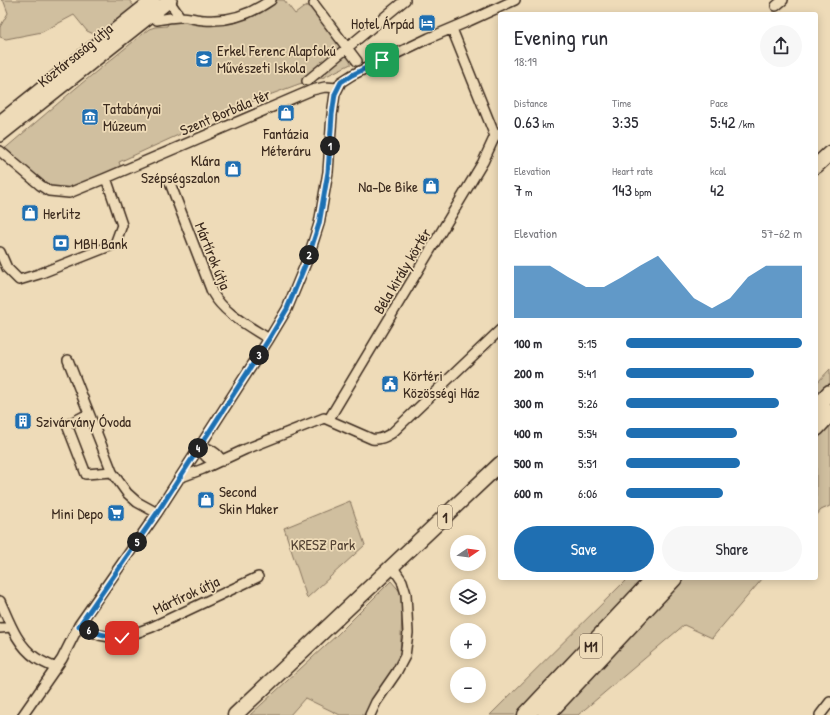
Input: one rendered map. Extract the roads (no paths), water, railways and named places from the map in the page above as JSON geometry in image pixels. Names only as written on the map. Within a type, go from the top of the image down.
[{"type":"highway","points":[[818,406],[830,393]]},
{"type":"highway","points":[[818,426],[830,413]]},
{"type":"highway","name":"M1","points":[[526,715],[653,580]]},
{"type":"highway","name":"M1","points":[[546,715],[672,580]]},
{"type":"main road","points":[[818,164],[830,153]]},
{"type":"main road","name":"1","points":[[235,715],[498,466]]},
{"type":"street","name":"Köztársaság útja","points":[[0,122],[153,0]]},
{"type":"street","name":"Köztársaság útja","points":[[0,135],[170,0]]},
{"type":"street","points":[[170,0],[180,17]]},
{"type":"street","points":[[152,14],[157,20],[180,17],[204,20],[223,20],[250,13],[271,0]]},
{"type":"street","points":[[307,81],[405,0]]},
{"type":"street","points":[[23,715],[56,668],[79,626],[157,513],[287,309],[298,285],[319,224],[328,172],[335,94],[341,82],[352,75],[429,38],[515,0]]},
{"type":"street","points":[[314,4],[357,61]]},
{"type":"street","name":"Béla király körtér","points":[[329,420],[498,135],[452,29]]},
{"type":"street","name":"Szent Borbála tér","points":[[0,151],[49,191],[69,193],[312,90],[325,87],[338,88]]},
{"type":"street","points":[[0,252],[7,268],[19,280],[39,274],[115,244],[122,225],[106,178]]},
{"type":"street","name":"Mártírok útja","points":[[170,183],[212,292],[217,301],[224,309],[269,339]]},
{"type":"street","points":[[179,478],[324,418],[372,439],[378,440],[385,438],[498,332]]},
{"type":"street","points":[[68,360],[112,472],[127,493],[137,502],[157,513]]},
{"type":"street","points":[[88,414],[67,425],[86,474],[112,472]]},
{"type":"street","points":[[200,446],[204,456],[213,461],[222,461]]},
{"type":"street","points":[[370,715],[376,702],[396,674],[405,656],[408,633],[406,594],[402,581],[392,566]]},
{"type":"street","name":"Mártírok útja","points":[[79,626],[99,635],[122,638],[152,627],[258,577]]},
{"type":"street","points":[[0,600],[11,628],[26,649],[36,658],[56,668]]},
{"type":"street","points":[[0,628],[11,628]]},
{"type":"street","points":[[820,715],[830,702]]},
{"type":"place","name":"Hotel Árpád","points":[[427,23]]},
{"type":"place","name":"Erkel Ferenc Alapfokú Művészeti Iskola","points":[[204,59]]},
{"type":"place","name":"Fantázia Méteráru","points":[[286,113]]},
{"type":"place","name":"Tatabányai Múzeum","points":[[90,117]]},
{"type":"place","name":"Klára Szépségszalon","points":[[233,169]]},
{"type":"place","name":"Na-De Bike","points":[[431,186]]},
{"type":"place","name":"Herlitz","points":[[30,213]]},
{"type":"place","name":"MBH Bank","points":[[61,243]]},
{"type":"place","name":"Körtéri Közösségi Ház","points":[[390,384]]},
{"type":"place","name":"Szivárvány Óvoda","points":[[23,421]]},
{"type":"place","name":"Second Skin Maker","points":[[206,500]]},
{"type":"place","name":"Mini Depo","points":[[116,513]]},
{"type":"park label","name":"KRESZ Park","points":[[323,544]]}]
